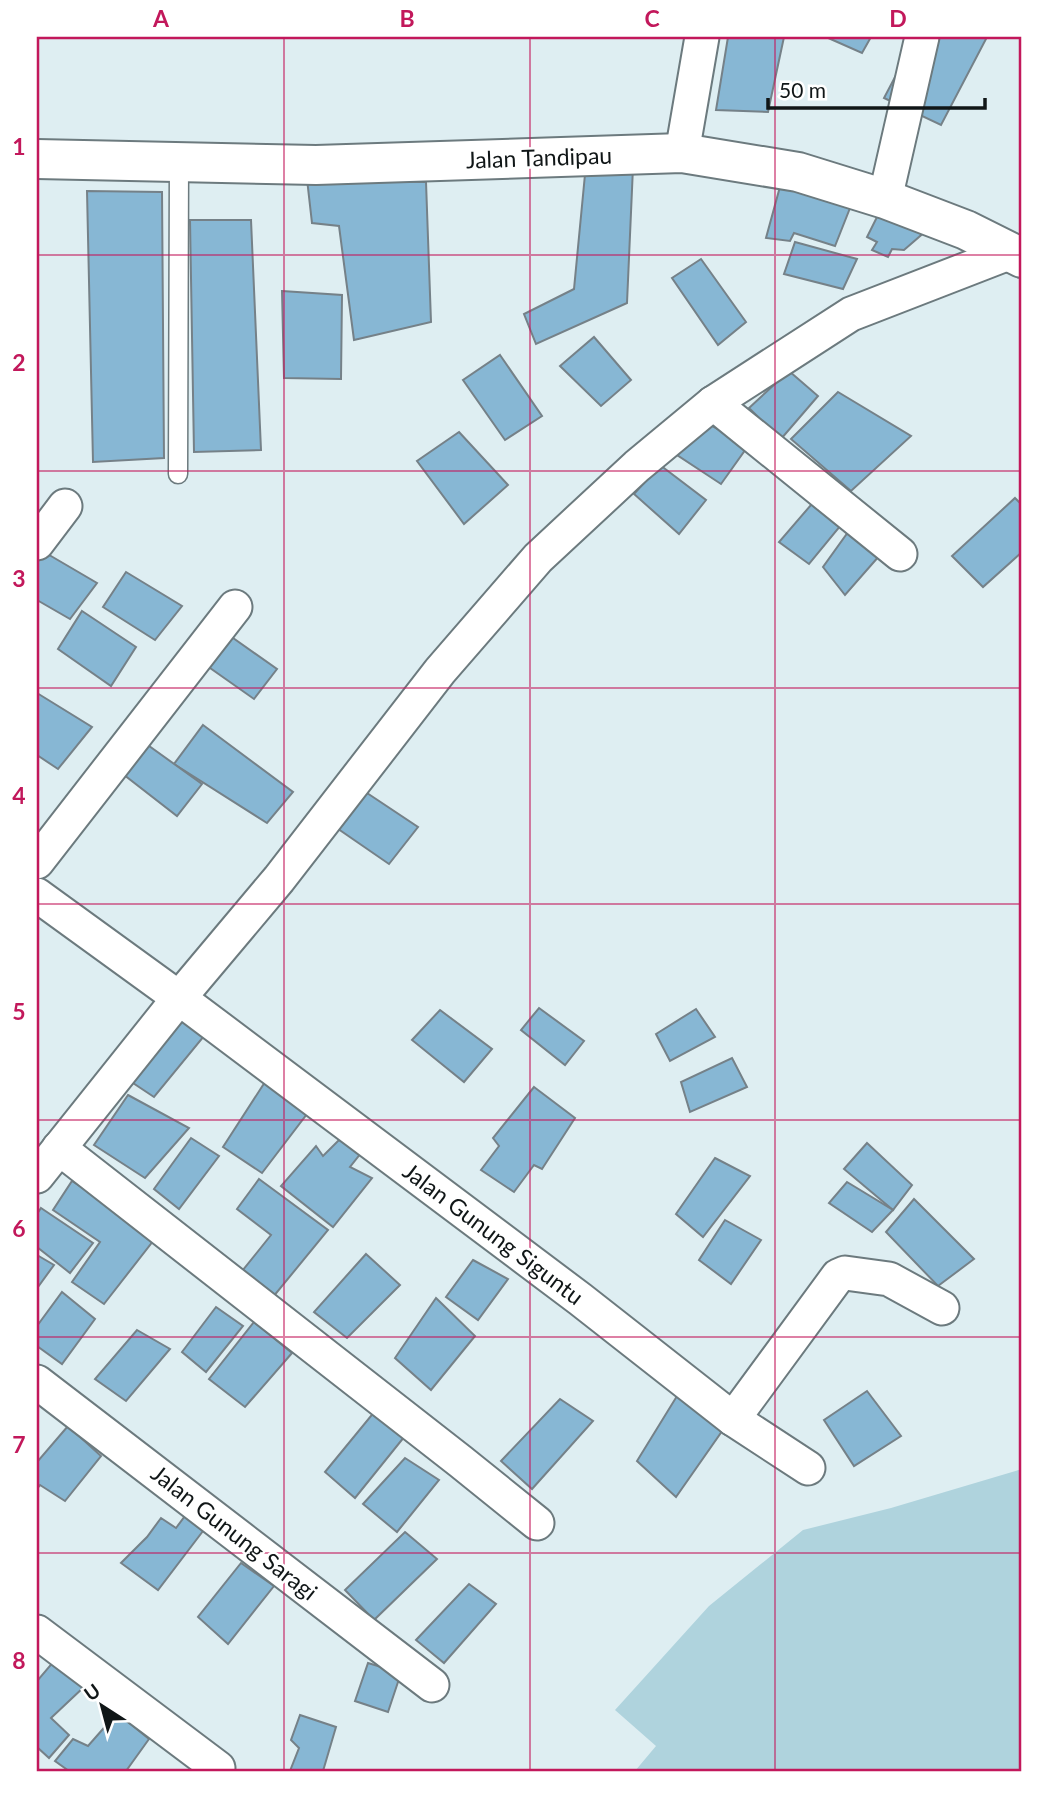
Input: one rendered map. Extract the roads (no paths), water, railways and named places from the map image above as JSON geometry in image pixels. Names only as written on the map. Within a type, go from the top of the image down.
[{"type":"street","points":[[682,153],[702,37]]},
{"type":"street","points":[[885,199],[922,37]]},
{"type":"street","name":"Jalan Tandipau","points":[[37,159],[316,165],[682,153],[798,172],[885,199],[966,230],[1016,255]]},
{"type":"street","points":[[37,1176],[179,998],[279,879],[440,671],[538,558],[637,466],[713,403],[851,314],[1016,255]]},
{"type":"street","points":[[713,403],[900,554]]},
{"type":"street","points":[[37,543],[65,506]]},
{"type":"street","points":[[37,862],[235,607]]},
{"type":"street","name":"Jalan Gunung Siguntu","points":[[37,895],[179,998],[579,1299],[733,1419],[808,1468]]},
{"type":"street","points":[[59,1148],[537,1523]]},
{"type":"street","points":[[733,1419],[838,1276],[845,1273],[889,1279],[942,1308]]},
{"type":"street","name":"Jalan Gunung Saragi","points":[[37,1382],[432,1685]]},
{"type":"street","points":[[37,1632],[218,1768]]},
{"type":"lane","points":[[178,474],[179,161]]}]
